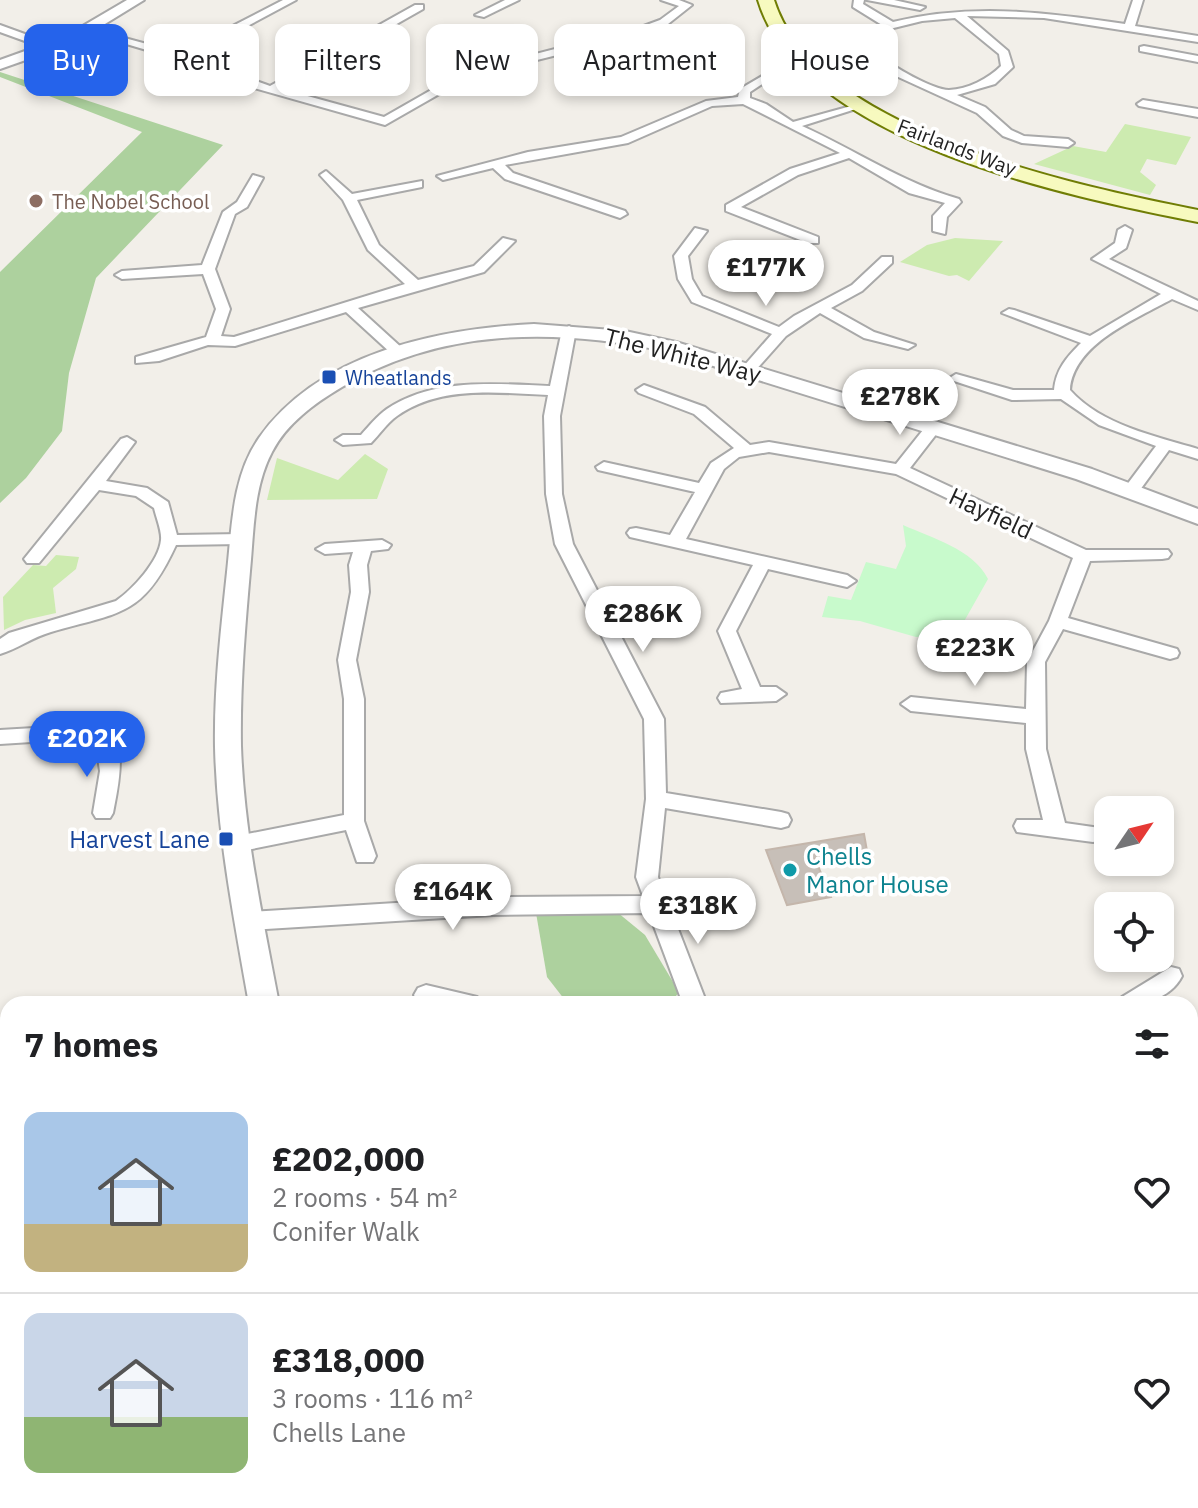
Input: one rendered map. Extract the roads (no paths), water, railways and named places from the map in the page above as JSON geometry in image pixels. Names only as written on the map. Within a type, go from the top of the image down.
[{"type":"main road","name":"Fairlands Way","points":[[766,0],[777,24]]},
{"type":"main road","name":"Fairlands Way","points":[[846,96],[908,130],[997,164],[1102,195],[1198,216]]},
{"type":"street","points":[[95,24],[137,0]]},
{"type":"street","points":[[245,24],[291,0]]},
{"type":"street","points":[[480,15],[514,0]]},
{"type":"street","points":[[660,24],[691,6],[666,0]]},
{"type":"street","points":[[859,0],[857,5],[889,24]]},
{"type":"street","points":[[872,0],[920,7]]},
{"type":"street","points":[[1129,28],[1138,0]]},
{"type":"street","points":[[271,90],[419,7]]},
{"type":"street","points":[[898,25],[956,13],[1023,13],[1198,39]]},
{"type":"street","points":[[947,94],[991,82],[1005,71],[1007,57],[956,13]]},
{"type":"street","points":[[0,28],[24,37]]},
{"type":"street","points":[[984,36],[1000,34]]},
{"type":"street","points":[[1160,52],[1170,35]]},
{"type":"street","points":[[1144,49],[1198,59]]},
{"type":"street","points":[[371,130],[465,75],[554,52]]},
{"type":"street","points":[[0,65],[24,57]]},
{"type":"street","points":[[898,73],[947,94],[994,120],[1007,133],[1022,139],[1068,143]]},
{"type":"street","points":[[744,100],[744,91],[761,80]]},
{"type":"street","points":[[259,86],[385,121]]},
{"type":"street","points":[[443,176],[584,142],[624,140],[710,103],[744,100],[762,106],[791,126],[914,190],[958,198],[940,216],[940,231]]},
{"type":"street","points":[[1143,104],[1198,113]]},
{"type":"street","points":[[791,126],[858,105]]},
{"type":"street","points":[[994,120],[1011,118]]},
{"type":"street","points":[[624,140],[636,147]]},
{"type":"street","points":[[813,240],[731,208],[794,172],[850,154]]},
{"type":"street","points":[[496,164],[509,176],[620,214]]},
{"type":"street","points":[[326,175],[349,198],[373,247],[415,285]]},
{"type":"street","points":[[213,337],[223,309],[208,269],[230,212],[242,204],[257,178]]},
{"type":"street","points":[[349,198],[417,184]]},
{"type":"street","points":[[1082,268],[1121,245],[1125,230]]},
{"type":"street","points":[[700,231],[681,256],[685,279],[697,299],[781,333]]},
{"type":"street","points":[[141,360],[156,359],[213,337],[235,342],[415,285],[479,269],[502,239],[526,244]]},
{"type":"street","points":[[1099,259],[1198,306]]},
{"type":"street","points":[[748,370],[781,333],[857,288],[887,260]]},
{"type":"street","points":[[122,275],[208,269]]},
{"type":"street","points":[[1172,294],[1090,341],[1063,377],[1063,394],[1073,404],[1095,415],[1198,454]]},
{"type":"street","points":[[349,307],[397,351]]},
{"type":"street","points":[[821,308],[866,338],[908,345]]},
{"type":"street","points":[[1009,313],[1090,341]]},
{"type":"street","points":[[569,330],[555,391],[551,436],[554,494],[564,544],[654,719],[656,799],[647,877],[692,996]]},
{"type":"street","name":"The White Way","points":[[262,996],[248,921],[228,755],[242,539],[250,480],[263,448],[278,427],[332,382],[397,351],[481,333],[569,330],[646,340],[1131,490],[1198,517]]},
{"type":"street","points":[[956,379],[1012,395],[1063,394]]},
{"type":"street","points":[[343,440],[365,440],[390,414],[419,399],[479,388],[555,391]]},
{"type":"street","points":[[644,390],[699,408],[715,419],[745,450],[726,458],[717,466],[676,541]]},
{"type":"street","points":[[900,470],[933,428]]},
{"type":"street","points":[[33,559],[127,442]]},
{"type":"street","points":[[1131,490],[1166,444]]},
{"type":"street","name":"Hayfield","points":[[745,450],[781,448],[900,470],[1083,556],[1137,561],[1162,554]]},
{"type":"street","points":[[604,467],[704,489]]},
{"type":"street","points":[[0,648],[26,633],[103,615],[125,606],[141,593],[159,567],[170,540],[162,506],[141,492],[95,484]]},
{"type":"street","points":[[636,533],[763,562],[844,586],[854,561]]},
{"type":"street","points":[[170,540],[242,539]]},
{"type":"street","points":[[325,549],[372,546],[358,565],[360,592],[347,660],[354,699],[354,821],[365,856]]},
{"type":"street","points":[[1056,829],[1036,749],[1036,662],[1058,621],[1083,556]]},
{"type":"street","points":[[753,693],[727,631],[763,562]]},
{"type":"street","points":[[1058,621],[1146,638],[1170,653]]},
{"type":"street","points":[[728,698],[753,693],[776,694]]},
{"type":"street","points":[[911,704],[939,697],[1035,717]]},
{"type":"street","points":[[0,737],[102,731],[111,748],[112,772],[103,813]]},
{"type":"street","points":[[656,799],[781,820]]},
{"type":"street","points":[[237,844],[354,821]]},
{"type":"street","points":[[1024,826],[1093,834]]},
{"type":"street","points":[[248,921],[493,906],[658,904]]},
{"type":"street","points":[[1142,996],[1171,976]]},
{"type":"street","points":[[426,995],[431,996]]},
{"type":"place","name":"The Nobel School","points":[[36,201]]},
{"type":"place","name":"Wheatlands","points":[[329,377]]},
{"type":"place","name":"Harvest Lane","points":[[226,839]]},
{"type":"place","name":"Chells Manor House","points":[[790,870]]}]
